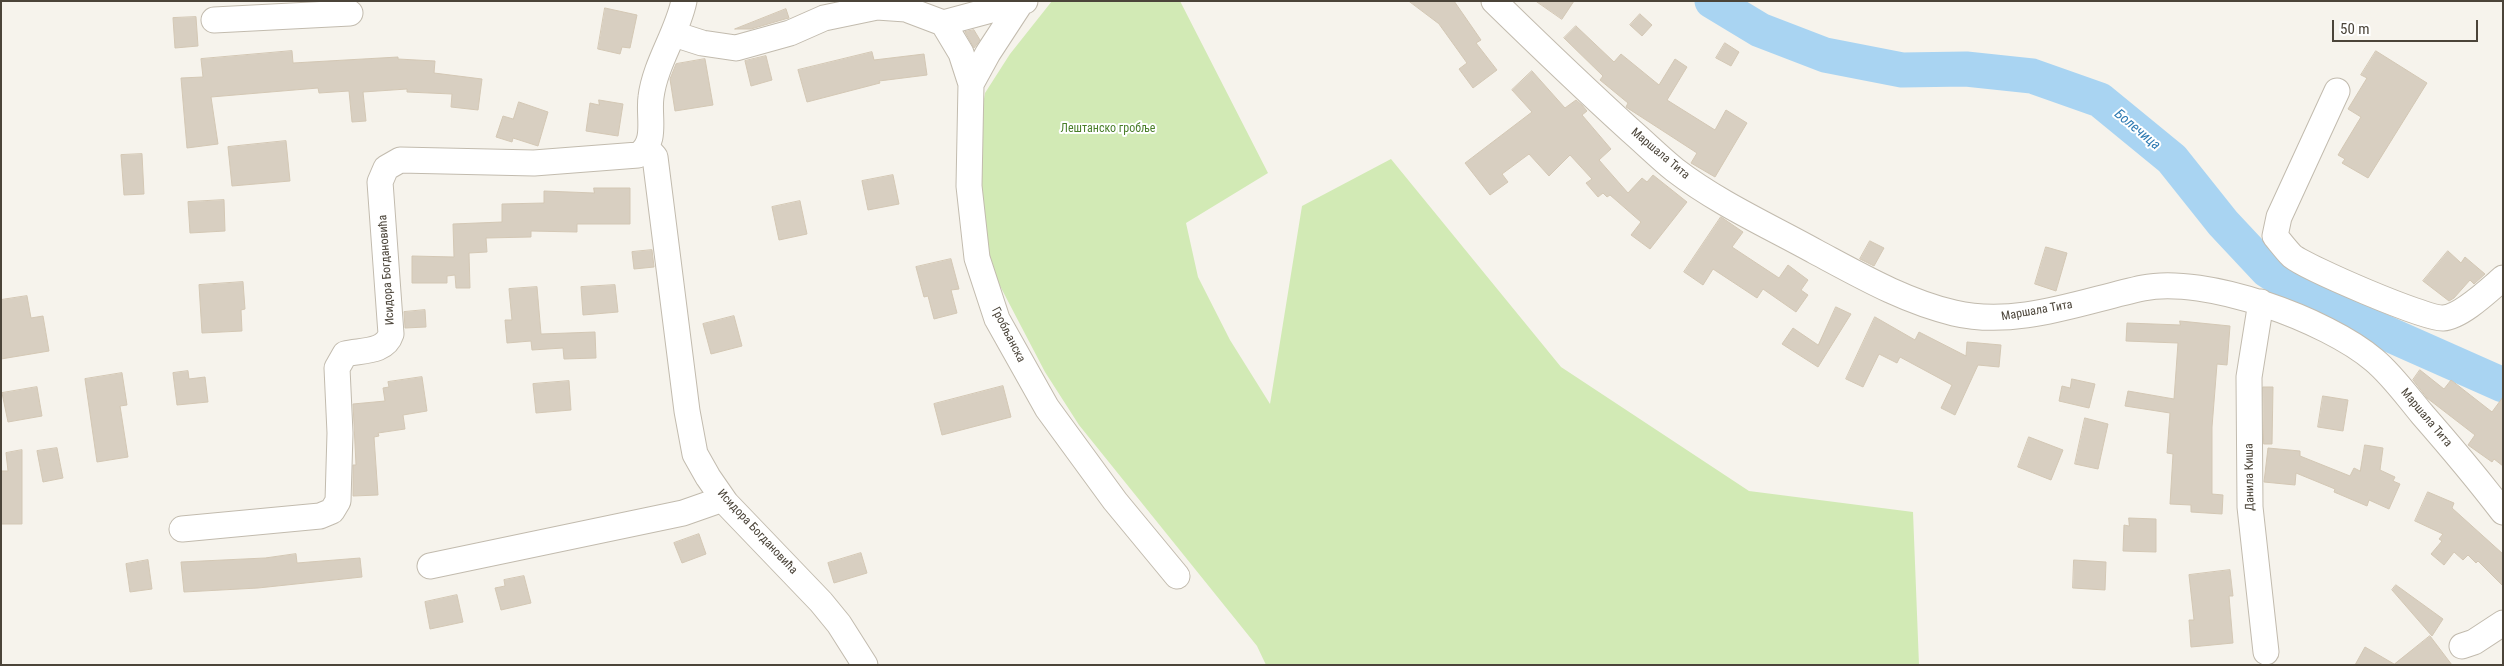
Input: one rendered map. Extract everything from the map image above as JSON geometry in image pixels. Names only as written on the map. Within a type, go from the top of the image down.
[{"type":"street","name":"Исидора Богдановића","points":[[182,529],[320,516],[332,511],[338,501],[340,433],[338,364],[345,354],[374,349],[383,345],[390,334],[380,182],[391,163],[400,160],[413,160],[534,163],[638,155],[647,148],[649,141],[650,99],[653,84],[674,34],[684,1]]},
{"type":"street","name":"Маршала Тита","points":[[1494,1],[1594,97],[1676,171],[1726,203],[1894,294],[1926,306],[1982,318],[2010,317],[2166,284],[2188,285],[2261,302],[2319,328],[2350,344],[2374,360],[2427,419],[2503,512]]},
{"type":"street","points":[[674,34],[702,43],[736,48],[790,33],[824,10],[877,7],[906,8],[943,23],[1023,3]]},
{"type":"street","points":[[971,84],[988,53],[1023,3]]},
{"type":"street","points":[[214,20],[275,9],[350,13]]},
{"type":"street","name":"Гробљанска","points":[[943,23],[961,53],[971,84],[969,186],[978,258],[997,319],[1047,408],[1115,501],[1177,576]]},
{"type":"street","points":[[2337,90],[2279,217],[2275,236],[2292,256],[2334,278],[2422,314],[2443,318],[2454,314],[2479,298],[2503,278]]},
{"type":"street","name":"Исидора Богдановића","points":[[647,148],[655,158],[687,411],[696,454],[724,499],[821,602],[839,624],[865,665]]},
{"type":"street","name":"Данила Киша","points":[[2261,302],[2249,377],[2250,507],[2266,652]]},
{"type":"street","points":[[430,566],[684,513],[724,499]]},
{"type":"street","points":[[2462,646],[2474,642],[2503,623]]},
{"type":"green space","name":"Лештанско гробље","points":[[1052,1],[1180,1],[1268,173],[1186,223],[1198,277],[1230,340],[1270,404],[1302,206],[1391,159],[1561,367],[1749,491],[1913,512],[1919,665],[1266,665],[1257,646],[1079,425],[1045,372],[987,261],[977,140],[985,93],[1010,54]]},
{"type":"building","points":[[1409,1],[1454,1],[1481,40],[1476,43],[1497,70],[1473,88],[1459,69],[1467,63],[1439,24]]},
{"type":"building","points":[[1536,1],[1574,1],[1562,19]]},
{"type":"building","points":[[605,8],[637,15],[630,48],[622,47],[620,54],[598,49]]},
{"type":"building","points":[[786,9],[789,18],[751,29],[735,29]]},
{"type":"building","points":[[1640,14],[1652,25],[1642,36],[1630,25]]},
{"type":"building","points":[[196,17],[198,46],[175,48],[173,18]]},
{"type":"building","points":[[1576,26],[1614,62],[1621,54],[1659,85],[1675,59],[1687,67],[1667,100],[1715,130],[1726,110],[1747,123],[1715,177],[1691,163],[1697,153],[1626,107],[1628,103],[1600,80],[1603,76],[1564,38]]},
{"type":"building","points":[[974,30],[980,40],[974,48],[965,32]]},
{"type":"building","points":[[1725,43],[1739,52],[1731,66],[1716,58]]},
{"type":"building","points":[[292,51],[293,63],[398,57],[398,59],[435,61],[434,73],[482,79],[478,110],[451,107],[452,94],[407,92],[407,89],[363,92],[366,121],[352,122],[349,91],[319,93],[318,88],[211,97],[218,144],[187,148],[181,78],[203,77],[201,59]]},
{"type":"building","points":[[2376,51],[2427,83],[2368,178],[2342,163],[2345,159],[2338,155],[2361,117],[2348,109],[2367,78],[2361,75]]},
{"type":"building","points":[[872,52],[874,60],[924,54],[927,75],[879,81],[880,83],[807,102],[798,70]]},
{"type":"building","points":[[766,56],[772,80],[751,86],[745,61]]},
{"type":"building","points":[[705,59],[713,105],[675,111],[670,79],[676,64]]},
{"type":"building","points":[[1532,71],[1565,108],[1576,100],[1587,111],[1582,115],[1611,149],[1599,160],[1628,193],[1642,178],[1647,182],[1653,175],[1687,202],[1650,249],[1631,235],[1641,222],[1610,195],[1607,197],[1603,193],[1598,197],[1586,183],[1592,179],[1570,155],[1549,176],[1529,154],[1502,174],[1508,182],[1490,195],[1465,163],[1532,112],[1512,90]]},
{"type":"building","points":[[599,100],[623,104],[618,136],[586,131],[590,103],[599,105]]},
{"type":"building","points":[[519,102],[548,112],[538,146],[513,138],[512,142],[496,137],[503,116],[513,119]]},
{"type":"building","points":[[286,141],[290,181],[232,186],[228,147]]},
{"type":"building","points":[[142,154],[144,194],[124,195],[121,155]]},
{"type":"building","points":[[893,175],[899,204],[868,210],[862,181]]},
{"type":"building","points":[[594,188],[630,188],[630,224],[577,224],[577,232],[531,231],[531,237],[486,238],[487,252],[469,253],[470,288],[456,288],[455,275],[447,276],[447,283],[412,283],[412,256],[454,257],[453,224],[502,222],[502,204],[544,203],[544,191],[594,193]]},
{"type":"building","points":[[224,200],[225,231],[190,233],[188,202]]},
{"type":"building","points":[[800,201],[807,234],[779,240],[772,207]]},
{"type":"building","points":[[1721,217],[1743,232],[1732,247],[1779,278],[1788,265],[1808,280],[1801,290],[1808,295],[1796,312],[1763,289],[1757,298],[1713,269],[1703,285],[1684,272]]},
{"type":"building","points":[[1870,241],[1884,248],[1874,266],[1860,259]]},
{"type":"building","points":[[2046,247],[2067,253],[2056,291],[2035,284]]},
{"type":"building","points":[[652,250],[654,267],[634,269],[632,252]]},
{"type":"building","points":[[2448,251],[2461,263],[2465,257],[2485,274],[2474,284],[2470,280],[2449,301],[2423,281]]},
{"type":"building","points":[[951,259],[959,289],[951,290],[957,313],[934,319],[928,296],[924,297],[916,267]]},
{"type":"building","points":[[243,282],[245,309],[241,310],[242,331],[202,333],[199,285]]},
{"type":"building","points":[[615,285],[618,312],[583,315],[581,287]]},
{"type":"building","points":[[537,287],[541,334],[595,332],[596,358],[564,359],[563,348],[532,350],[531,341],[507,343],[505,320],[512,320],[509,289]]},
{"type":"building","points":[[27,296],[31,318],[43,316],[49,351],[1,359],[1,300]]},
{"type":"building","points":[[1836,307],[1851,314],[1818,367],[1782,344],[1793,328],[1818,345]]},
{"type":"building","points":[[425,310],[426,327],[405,328],[404,312]]},
{"type":"building","points":[[734,316],[742,346],[711,354],[703,324]]},
{"type":"building","points":[[1875,317],[1915,340],[1919,332],[1966,356],[1967,342],[2001,345],[1999,367],[1978,365],[1955,415],[1941,408],[1952,385],[1900,357],[1897,363],[1879,354],[1863,387],[1846,379]]},
{"type":"building","points":[[2180,321],[2230,326],[2227,365],[2217,364],[2212,427],[2212,494],[2223,495],[2222,514],[2191,512],[2191,505],[2170,504],[2173,454],[2167,453],[2170,413],[2125,406],[2128,391],[2174,399],[2178,343],[2126,341],[2127,323],[2180,325]]},
{"type":"building","points":[[2420,370],[2444,389],[2451,380],[2492,412],[2503,397],[2503,466],[2494,459],[2492,462],[2468,445],[2475,435],[2427,398],[2413,380]]},
{"type":"building","points":[[188,371],[189,379],[205,377],[208,402],[177,405],[173,373]]},
{"type":"building","points":[[122,373],[127,405],[120,406],[128,457],[97,462],[85,379]]},
{"type":"building","points":[[422,377],[427,411],[403,415],[405,429],[378,433],[379,436],[374,437],[378,495],[353,496],[353,465],[356,465],[353,404],[385,401],[383,388],[389,387],[388,382]]},
{"type":"building","points":[[2072,379],[2095,384],[2089,408],[2059,401],[2062,386],[2070,388]]},
{"type":"building","points":[[569,381],[571,410],[536,413],[533,384]]},
{"type":"building","points":[[1003,386],[1011,417],[942,435],[934,404]]},
{"type":"building","points":[[37,387],[42,416],[8,422],[2,393]]},
{"type":"building","points":[[2263,387],[2273,387],[2272,444],[2264,444]]},
{"type":"building","points":[[2323,396],[2348,400],[2343,431],[2318,427]]},
{"type":"building","points":[[2085,418],[2108,424],[2098,469],[2075,464]]},
{"type":"building","points":[[2029,437],[2063,450],[2051,480],[2018,467]]},
{"type":"building","points":[[2365,445],[2383,448],[2380,470],[2395,477],[2393,481],[2400,484],[2389,509],[2369,500],[2367,506],[2334,492],[2335,489],[2296,473],[2295,485],[2264,482],[2268,448],[2300,451],[2300,456],[2350,476],[2354,468],[2360,471]]},
{"type":"building","points":[[57,448],[63,478],[43,482],[37,451]]},
{"type":"building","points":[[22,450],[22,524],[1,524],[1,471],[8,471],[6,453]]},
{"type":"building","points":[[2428,492],[2454,503],[2452,508],[2503,554],[2503,586],[2478,561],[2476,563],[2468,555],[2463,560],[2454,552],[2444,565],[2431,554],[2442,541],[2439,539],[2443,534],[2415,521]]},
{"type":"building","points":[[2129,518],[2156,519],[2156,552],[2123,551],[2124,525],[2129,526]]},
{"type":"building","points":[[699,534],[706,554],[682,563],[674,543]]},
{"type":"building","points":[[861,553],[867,573],[834,583],[828,563]]},
{"type":"building","points":[[296,554],[297,563],[360,558],[362,577],[258,588],[184,592],[181,562],[265,558]]},
{"type":"building","points":[[148,560],[152,589],[130,592],[126,564]]},
{"type":"building","points":[[2074,560],[2106,562],[2105,590],[2073,588]]},
{"type":"building","points":[[2230,570],[2233,596],[2229,596],[2233,643],[2191,647],[2189,620],[2194,620],[2189,575]]},
{"type":"building","points":[[524,576],[531,603],[501,610],[495,588],[505,586],[504,580]]},
{"type":"building","points":[[2396,585],[2443,619],[2432,636],[2392,590]]},
{"type":"building","points":[[457,595],[463,622],[430,629],[425,602]]},
{"type":"building","points":[[2430,636],[2452,665],[2355,665],[2365,647],[2394,664]]},
{"type":"waterway","name":"Болечица","points":[[1712,1],[1760,30],[1825,55],[1902,70],[1966,69],[2032,76],[2100,100],[2172,159],[2223,223],[2267,270],[2316,302],[2503,385]]}]
